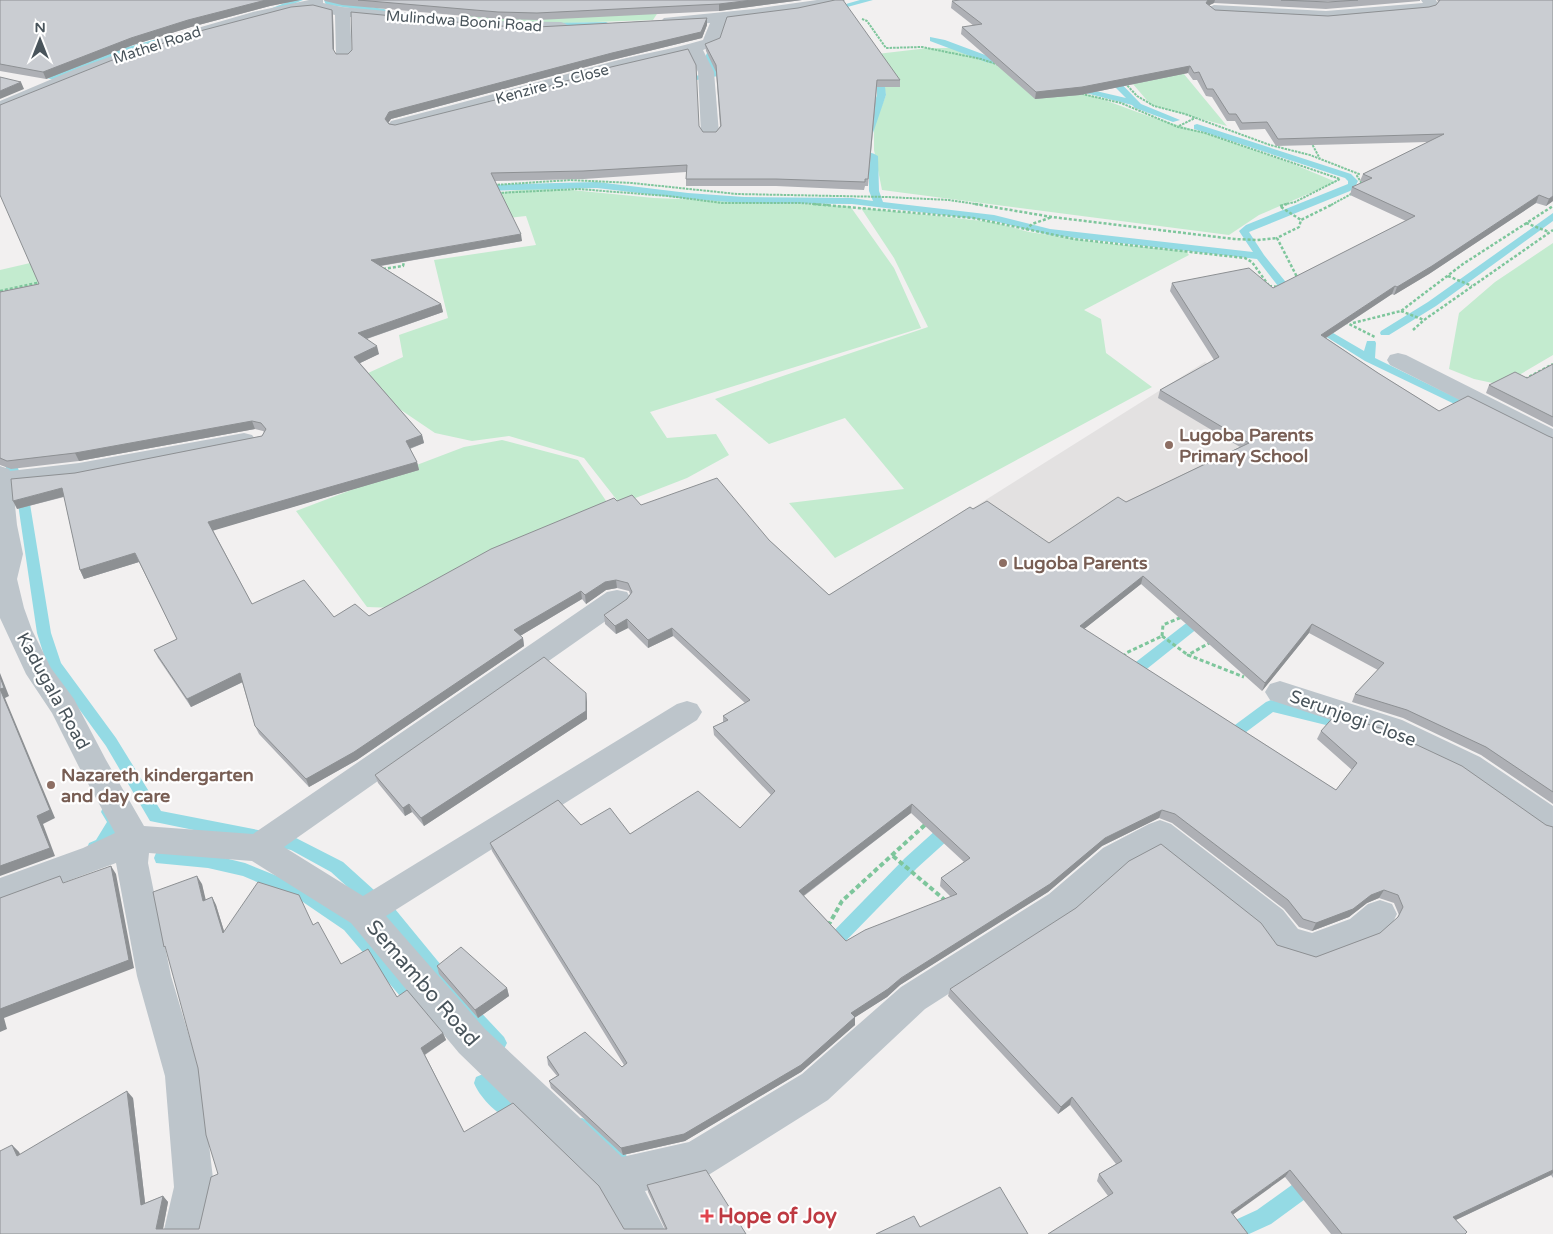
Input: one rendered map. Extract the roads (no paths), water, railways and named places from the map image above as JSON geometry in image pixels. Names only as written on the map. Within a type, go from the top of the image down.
[{"type":"street","points":[[655,22],[798,8],[838,0]]},
{"type":"street","points":[[1214,10],[1326,16],[1427,7],[1431,4],[1428,0]]},
{"type":"street","name":"Mulindwa Booni Road","points":[[315,2],[342,12],[499,26],[574,27]]},
{"type":"street","name":"Mathel Road","points":[[0,107],[133,52],[198,31],[272,11],[315,2]]},
{"type":"street","points":[[342,12],[344,56]]},
{"type":"street","name":"Kenzire .S. Close","points":[[397,125],[542,88],[607,68],[676,53],[712,41],[711,18]]},
{"type":"street","points":[[693,47],[706,72],[710,133]]},
{"type":"street","points":[[19,81],[47,86]]},
{"type":"street","points":[[1398,360],[1553,438]]},
{"type":"street","points":[[1,477],[79,471],[255,438]]},
{"type":"street","name":"Kadugala Road","points":[[1,477],[4,525],[10,554],[4,579],[12,615],[40,674],[64,707],[94,766],[135,839]]},
{"type":"street","points":[[258,848],[617,600]]},
{"type":"street","name":"Serunjogi Close","points":[[1280,692],[1391,728],[1469,765],[1553,823]]},
{"type":"street","points":[[363,913],[687,712]]},
{"type":"street","points":[[616,1178],[696,1160],[815,1087],[914,998],[1061,904],[1114,858],[1160,832],[1271,920],[1287,941],[1312,948],[1362,929],[1380,914]]},
{"type":"street","points":[[0,892],[94,858],[135,839]]},
{"type":"street","points":[[135,839],[132,863],[145,933],[154,976],[183,1076],[194,1187],[183,1234]]},
{"type":"street","name":"Semambo Road","points":[[135,839],[258,848],[363,913],[472,1041],[616,1178],[647,1234]]},
{"type":"waterway","points":[[269,11],[299,0]]},
{"type":"waterway","points":[[328,0],[329,3],[384,11]]},
{"type":"waterway","points":[[829,10],[869,0]]},
{"type":"waterway","points":[[550,25],[606,24]]},
{"type":"waterway","points":[[933,39],[1008,65]]},
{"type":"waterway","points":[[51,78],[116,53],[157,41]]},
{"type":"waterway","points":[[678,82],[715,74],[708,60],[712,50]]},
{"type":"waterway","points":[[869,133],[881,95],[882,85],[879,70]]},
{"type":"waterway","points":[[1106,73],[1138,106],[1176,120]]},
{"type":"waterway","points":[[1070,88],[1132,102]]},
{"type":"waterway","points":[[1197,127],[1348,176],[1353,181],[1352,185],[1347,189],[1249,227],[1244,231],[1260,256]]},
{"type":"waterway","points":[[852,153],[873,156],[874,191],[879,204]]},
{"type":"waterway","points":[[479,188],[597,185],[688,196],[744,200],[852,201],[994,218],[1050,232],[1260,256]]},
{"type":"waterway","points":[[1385,333],[1432,304],[1553,216]]},
{"type":"waterway","points":[[1260,256],[1293,298]]},
{"type":"waterway","points":[[1316,326],[1369,359]]},
{"type":"waterway","points":[[1369,359],[1371,343]]},
{"type":"waterway","points":[[1369,359],[1473,409]]},
{"type":"waterway","points":[[0,432],[24,504],[44,633],[54,665],[111,742],[156,816],[294,844],[337,867],[389,914],[467,1010],[498,1043]]},
{"type":"waterway","points":[[1128,676],[1203,617]]},
{"type":"waterway","points":[[1225,740],[1271,706],[1330,720]]},
{"type":"waterway","points":[[95,848],[102,845],[115,822],[109,812]]},
{"type":"waterway","points":[[828,948],[911,863],[952,826]]},
{"type":"waterway","points":[[162,858],[208,861],[245,870],[306,895],[350,925],[417,1003]]},
{"type":"waterway","points":[[483,1083],[509,1110]]},
{"type":"waterway","points":[[582,1127],[606,1139],[620,1162]]},
{"type":"waterway","points":[[1227,1234],[1264,1217],[1305,1187],[1306,1179]]},
{"type":"place","name":"Lugoba Parents Primary School","points":[[1169,445]]},
{"type":"place","name":"Lugoba Parents","points":[[1003,563]]},
{"type":"place","name":"Nazareth kindergarten and day care","points":[[51,785]]},
{"type":"place","name":"Hope of Joy","points":[[707,1216]]}]
